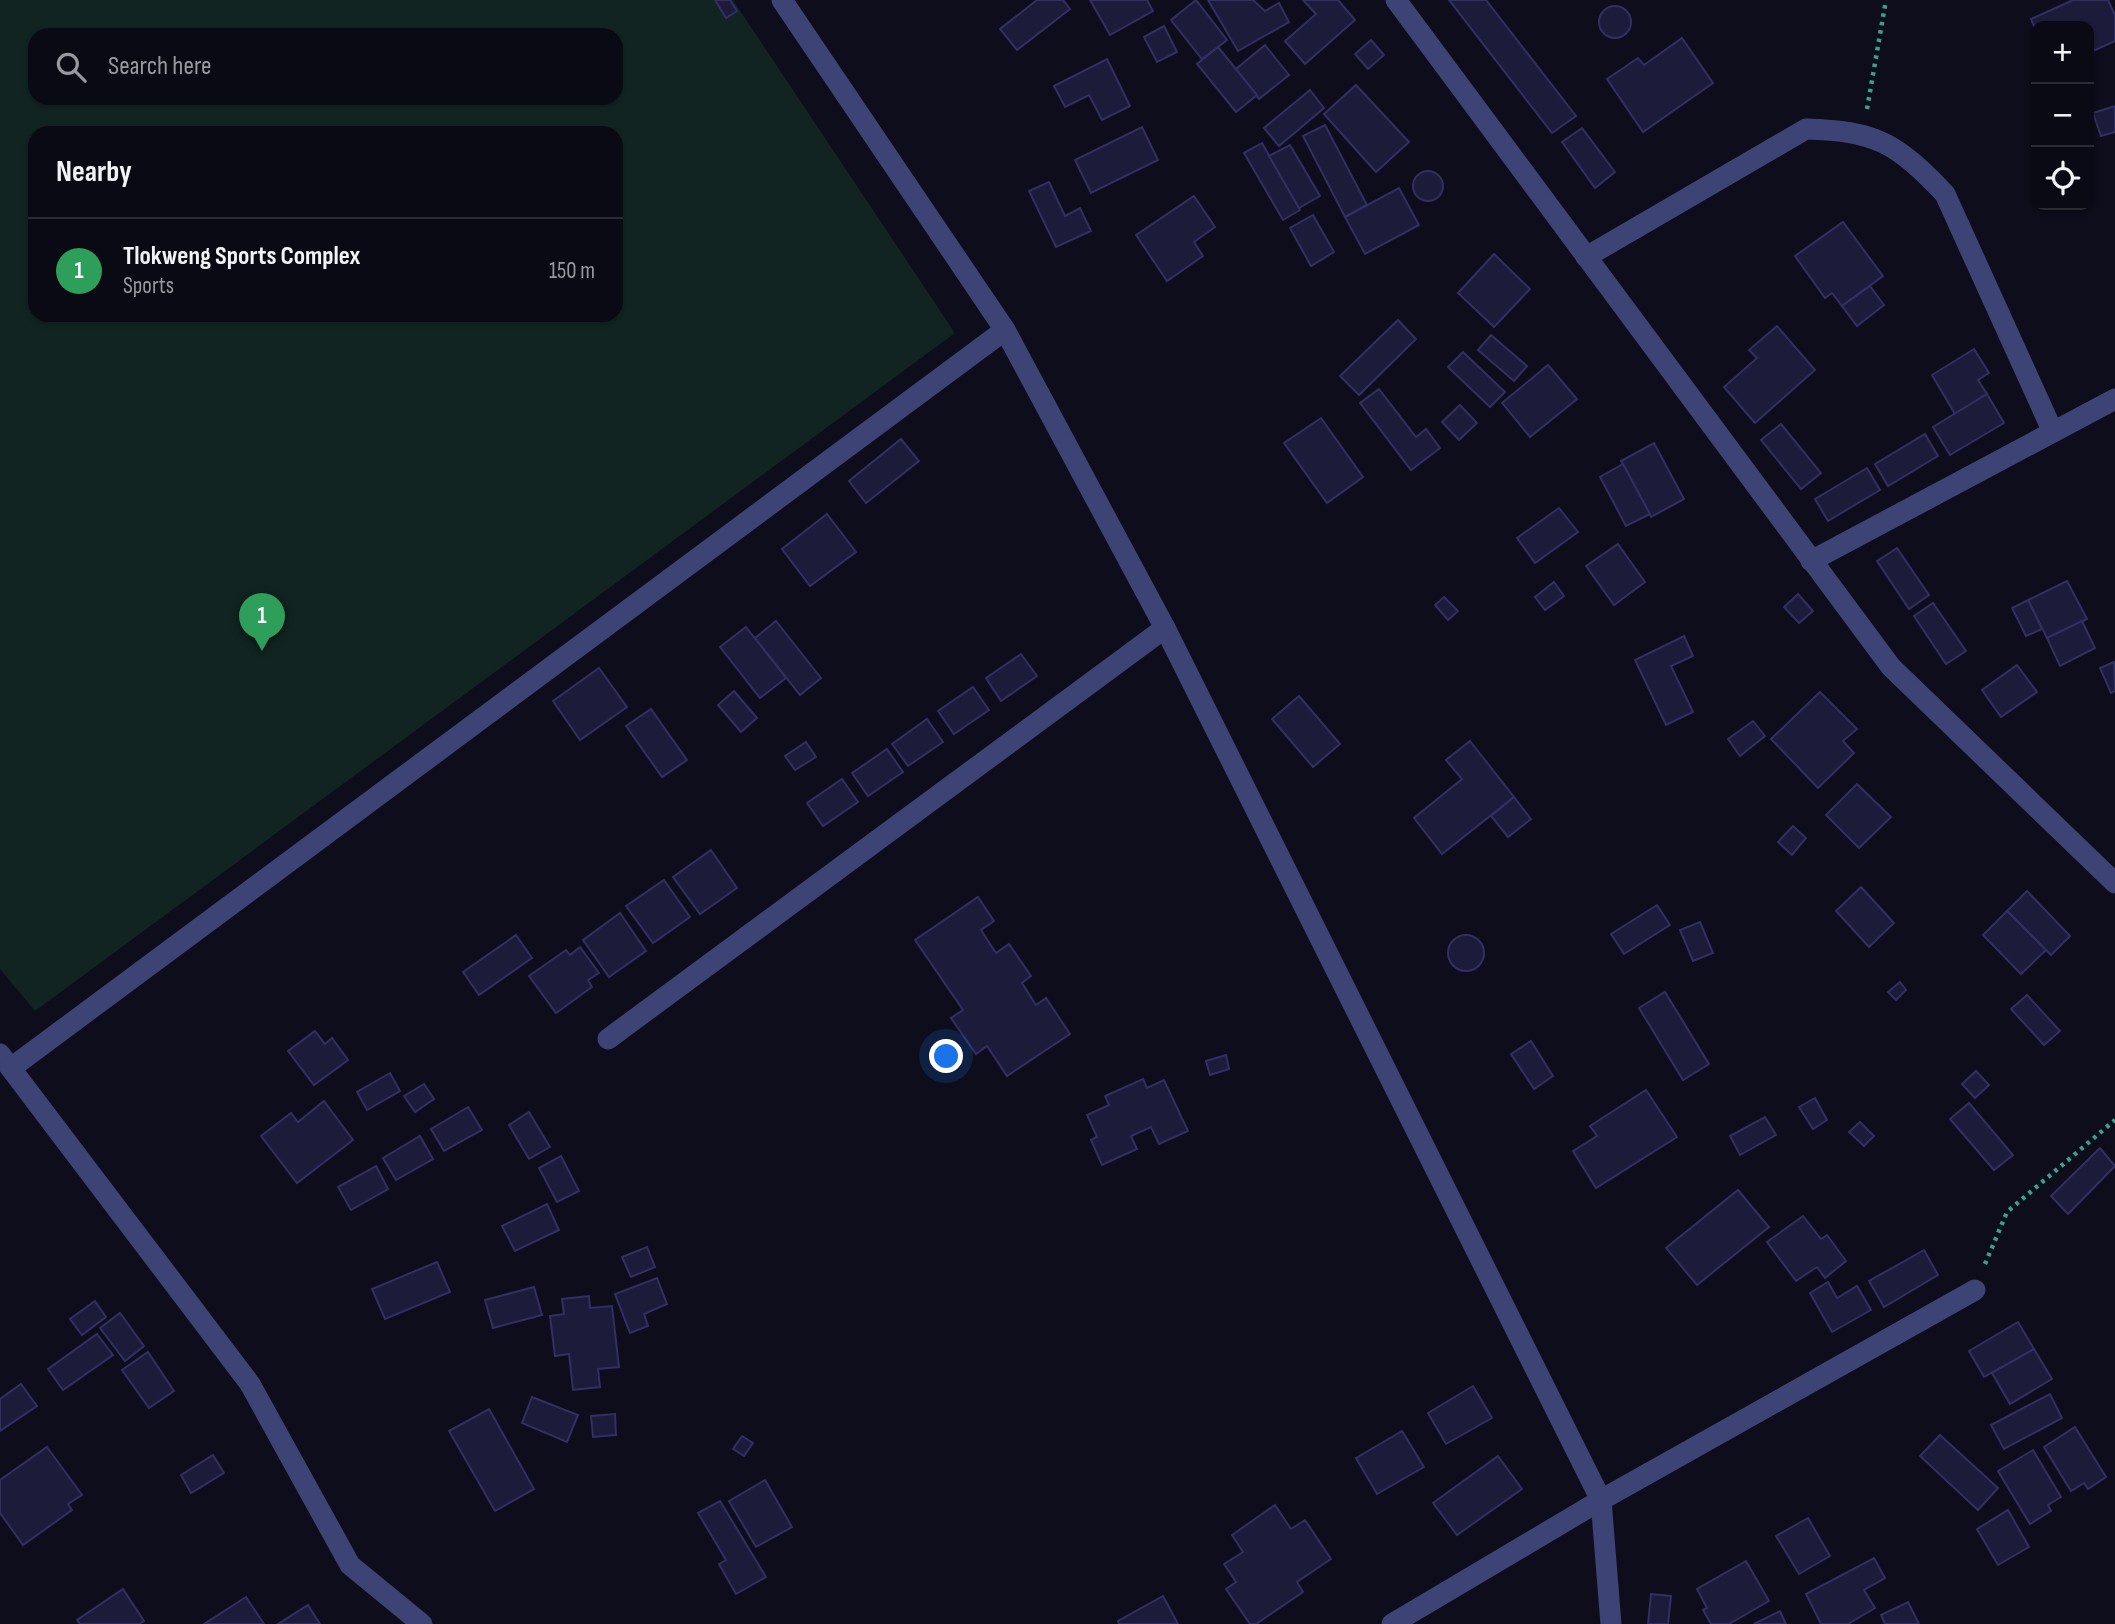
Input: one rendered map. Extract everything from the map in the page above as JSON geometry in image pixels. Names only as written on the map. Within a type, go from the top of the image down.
[{"type":"street","points":[[782,0],[1005,330],[1165,628],[1601,1500],[1611,1624]]},
{"type":"street","points":[[1396,0],[1811,561],[1911,689],[2115,883]]},
{"type":"street","points":[[1586,257],[1806,130],[1863,134],[1882,140],[1916,163],[1945,194],[2053,432]]},
{"type":"street","points":[[422,1624],[350,1565],[250,1384],[6,1061],[1005,330]]},
{"type":"street","points":[[1811,561],[2115,399]]},
{"type":"street","points":[[608,1039],[1165,628]]},
{"type":"street","points":[[1392,1624],[1601,1500],[1975,1290]]},
{"type":"path","points":[[1863,134],[1880,17],[1886,0]]},
{"type":"path","points":[[1975,1290],[2007,1212],[2115,1120]]},
{"type":"green space","points":[[0,0],[733,0],[955,333],[35,1011],[0,969]]},
{"type":"building","points":[[715,0],[730,0],[737,11],[726,18]]},
{"type":"building","points":[[1037,0],[1063,0],[1070,9],[1017,50],[1000,29]]},
{"type":"building","points":[[1090,0],[1147,0],[1153,11],[1110,35]]},
{"type":"building","points":[[1196,0],[1227,40],[1202,59],[1171,20]]},
{"type":"building","points":[[1208,0],[1253,0],[1265,11],[1279,3],[1289,22],[1238,51]]},
{"type":"building","points":[[1303,0],[1338,0],[1355,20],[1305,64],[1285,41],[1316,14]]},
{"type":"building","points":[[1449,0],[1486,0],[1576,116],[1552,133]]},
{"type":"building","points":[[2073,0],[2108,0],[2115,15],[2115,41],[2094,51],[2094,21],[2031,19]]},
{"type":"building","points":[[1615,6],[1626,11],[1631,22],[1626,33],[1615,38],[1604,33],[1599,22],[1604,11]]},
{"type":"building","points":[[1164,26],[1177,52],[1157,62],[1144,37]]},
{"type":"building","points":[[1682,38],[1713,83],[1643,132],[1607,79],[1638,58],[1644,65]]},
{"type":"building","points":[[1371,40],[1384,55],[1368,69],[1355,54]]},
{"type":"building","points":[[1265,45],[1289,75],[1259,99],[1236,69]]},
{"type":"building","points":[[1218,47],[1257,95],[1236,112],[1197,64]]},
{"type":"building","points":[[1107,59],[1130,106],[1102,120],[1089,95],[1065,107],[1054,86]]},
{"type":"building","points":[[1356,85],[1409,142],[1376,172],[1324,114]]},
{"type":"building","points":[[1310,90],[1324,108],[1279,146],[1264,128]]},
{"type":"building","points":[[2115,106],[2115,132],[2101,136],[2094,113]]},
{"type":"building","points":[[1325,125],[1367,205],[1345,217],[1303,136]]},
{"type":"building","points":[[1142,127],[1158,160],[1091,193],[1075,160]]},
{"type":"building","points":[[1582,128],[1615,172],[1595,188],[1562,142]]},
{"type":"building","points":[[1262,143],[1300,210],[1283,220],[1244,153]]},
{"type":"building","points":[[1290,145],[1320,196],[1299,208],[1269,156]]},
{"type":"building","points":[[1428,171],[1434,172],[1442,180],[1442,192],[1434,200],[1428,201],[1422,200],[1414,192],[1413,186],[1414,180],[1422,172]]},
{"type":"building","points":[[1049,182],[1065,216],[1080,208],[1091,231],[1056,247],[1029,191]]},
{"type":"building","points":[[1399,188],[1419,225],[1365,254],[1345,217]]},
{"type":"building","points":[[1194,196],[1215,227],[1194,242],[1203,256],[1167,281],[1136,235]]},
{"type":"building","points":[[1313,215],[1334,252],[1311,266],[1290,228]]},
{"type":"building","points":[[1843,222],[1883,276],[1842,306],[1832,293],[1825,298],[1795,256]]},
{"type":"building","points":[[1494,254],[1530,289],[1494,327],[1458,293]]},
{"type":"building","points":[[1870,286],[1884,305],[1857,326],[1842,306]]},
{"type":"building","points":[[1398,320],[1416,339],[1359,395],[1340,376]]},
{"type":"building","points":[[1777,326],[1815,370],[1755,423],[1724,387],[1757,358],[1749,350]]},
{"type":"building","points":[[1491,335],[1527,366],[1514,381],[1478,350]]},
{"type":"building","points":[[1974,349],[1989,373],[1978,380],[1987,394],[1955,414],[1932,375]]},
{"type":"building","points":[[1463,352],[1505,392],[1490,407],[1448,367]]},
{"type":"building","points":[[1548,365],[1577,399],[1530,437],[1502,403]]},
{"type":"building","points":[[1379,389],[1416,437],[1426,429],[1440,448],[1411,470],[1360,403]]},
{"type":"building","points":[[1987,394],[2004,423],[1950,455],[1933,427]]},
{"type":"building","points":[[1460,405],[1477,423],[1459,440],[1442,422]]},
{"type":"building","points":[[1321,418],[1363,477],[1327,503],[1284,443]]},
{"type":"building","points":[[1781,424],[1821,473],[1801,489],[1761,440]]},
{"type":"building","points":[[1925,434],[1938,456],[1888,486],[1875,464]]},
{"type":"building","points":[[901,439],[919,461],[866,503],[849,481]]},
{"type":"building","points":[[1654,443],[1684,499],[1651,517],[1621,461]]},
{"type":"building","points":[[1623,464],[1650,514],[1626,526],[1600,477]]},
{"type":"building","points":[[1867,468],[1880,490],[1828,521],[1815,499]]},
{"type":"building","points":[[1559,508],[1578,532],[1535,563],[1517,538]]},
{"type":"building","points":[[827,514],[856,552],[810,586],[782,549]]},
{"type":"building","points":[[1618,544],[1645,582],[1614,605],[1586,566]]},
{"type":"building","points":[[1897,548],[1929,595],[1909,609],[1877,561]]},
{"type":"building","points":[[2067,581],[2087,619],[2047,638],[2028,600]]},
{"type":"building","points":[[1554,582],[1564,596],[1545,610],[1535,597]]},
{"type":"building","points":[[1798,594],[1813,611],[1799,623],[1784,607]]},
{"type":"building","points":[[1444,597],[1458,611],[1448,620],[1435,605]]},
{"type":"building","points":[[2028,600],[2042,629],[2026,636],[2012,608]]},
{"type":"building","points":[[1933,603],[1966,651],[1946,664],[1914,616]]},
{"type":"building","points":[[776,621],[821,678],[800,695],[755,638]]},
{"type":"building","points":[[2082,621],[2095,648],[2060,666],[2047,638]]},
{"type":"building","points":[[746,627],[786,678],[760,698],[720,647]]},
{"type":"building","points":[[1684,636],[1693,656],[1671,666],[1693,712],[1666,725],[1635,660]]},
{"type":"building","points":[[1021,654],[1037,676],[1001,701],[986,678]]},
{"type":"building","points":[[2114,662],[2115,691],[2111,693],[2100,668]]},
{"type":"building","points":[[2017,665],[2037,692],[2001,717],[1982,690]]},
{"type":"building","points":[[599,668],[627,707],[580,740],[553,701]]},
{"type":"building","points":[[973,687],[989,710],[954,734],[938,711]]},
{"type":"building","points":[[734,691],[757,718],[741,732],[718,705]]},
{"type":"building","points":[[1820,692],[1857,729],[1843,741],[1854,753],[1818,788],[1771,739]]},
{"type":"building","points":[[1299,696],[1340,744],[1313,767],[1272,719]]},
{"type":"building","points":[[651,709],[687,760],[662,777],[626,726]]},
{"type":"building","points":[[927,719],[943,742],[908,766],[892,744]]},
{"type":"building","points":[[1753,721],[1765,736],[1740,756],[1728,739]]},
{"type":"building","points":[[1470,741],[1514,797],[1442,854],[1414,818],[1462,779],[1446,760]]},
{"type":"building","points":[[806,742],[816,757],[795,770],[785,756]]},
{"type":"building","points":[[887,749],[903,772],[868,796],[852,773]]},
{"type":"building","points":[[842,779],[858,802],[823,826],[807,803]]},
{"type":"building","points":[[1857,784],[1891,817],[1859,848],[1826,815]]},
{"type":"building","points":[[1514,797],[1531,819],[1508,837],[1491,816]]},
{"type":"building","points":[[1793,826],[1806,838],[1792,855],[1778,842]]},
{"type":"building","points":[[711,850],[737,888],[700,914],[673,877]]},
{"type":"building","points":[[664,880],[690,917],[653,943],[626,906]]},
{"type":"building","points":[[1861,887],[1894,923],[1869,947],[1836,911]]},
{"type":"building","points":[[2027,891],[2070,936],[2051,955],[2007,911]]},
{"type":"building","points":[[978,897],[994,921],[981,930],[996,953],[1009,944],[1031,976],[1022,983],[1036,1005],[1046,998],[1070,1034],[1007,1076],[987,1046],[976,1054],[951,1018],[963,1010],[915,940]]},
{"type":"building","points":[[1657,905],[1670,925],[1624,954],[1611,934]]},
{"type":"building","points":[[2007,911],[2046,950],[2021,974],[1983,935]]},
{"type":"building","points":[[620,913],[646,951],[609,977],[583,940]]},
{"type":"building","points":[[1700,922],[1713,953],[1693,961],[1680,930]]},
{"type":"building","points":[[516,935],[532,958],[479,995],[463,972]]},
{"type":"building","points":[[1466,935],[1479,940],[1484,953],[1479,966],[1466,971],[1453,966],[1448,953],[1453,940]]},
{"type":"building","points":[[580,947],[599,973],[588,980],[592,987],[556,1013],[529,976],[566,950],[570,955]]},
{"type":"building","points":[[1900,982],[1906,990],[1896,1000],[1888,992]]},
{"type":"building","points":[[1665,992],[1709,1064],[1683,1080],[1639,1008]]},
{"type":"building","points":[[2027,995],[2060,1031],[2044,1045],[2011,1009]]},
{"type":"building","points":[[315,1031],[325,1044],[332,1038],[348,1060],[314,1085],[288,1051]]},
{"type":"building","points":[[1531,1041],[1553,1076],[1534,1089],[1511,1054]]},
{"type":"building","points":[[1226,1055],[1229,1069],[1210,1075],[1206,1061]]},
{"type":"building","points":[[1976,1071],[1989,1085],[1975,1098],[1962,1084]]},
{"type":"building","points":[[390,1073],[400,1091],[367,1110],[357,1092]]},
{"type":"building","points":[[1143,1079],[1147,1088],[1164,1080],[1188,1131],[1159,1144],[1151,1127],[1131,1136],[1137,1149],[1102,1165],[1091,1140],[1097,1137],[1087,1115],[1109,1105],[1105,1096]]},
{"type":"building","points":[[424,1084],[434,1099],[415,1112],[404,1096]]},
{"type":"building","points":[[1646,1090],[1677,1137],[1596,1188],[1573,1151],[1597,1136],[1590,1126]]},
{"type":"building","points":[[1815,1098],[1827,1120],[1813,1129],[1799,1107]]},
{"type":"building","points":[[324,1101],[353,1140],[297,1183],[261,1136],[291,1113],[298,1122]]},
{"type":"building","points":[[1969,1103],[2013,1155],[1994,1170],[1950,1119]]},
{"type":"building","points":[[468,1107],[482,1130],[444,1151],[431,1129]]},
{"type":"building","points":[[529,1112],[550,1147],[529,1159],[509,1125]]},
{"type":"building","points":[[1765,1117],[1776,1135],[1740,1155],[1730,1136]]},
{"type":"building","points":[[1860,1122],[1874,1136],[1864,1146],[1849,1132]]},
{"type":"building","points":[[420,1136],[433,1159],[396,1180],[383,1158]]},
{"type":"building","points":[[2100,1148],[2115,1166],[2068,1214],[2051,1196]]},
{"type":"building","points":[[561,1156],[579,1191],[557,1202],[539,1168]]},
{"type":"building","points":[[376,1166],[388,1189],[351,1210],[338,1187]]},
{"type":"building","points":[[1738,1190],[1769,1227],[1697,1285],[1666,1248]]},
{"type":"building","points":[[547,1204],[559,1230],[515,1251],[502,1226]]},
{"type":"building","points":[[1803,1216],[1821,1239],[1827,1235],[1846,1261],[1825,1278],[1817,1267],[1796,1281],[1767,1242]]},
{"type":"building","points":[[647,1247],[655,1267],[631,1277],[622,1257]]},
{"type":"building","points":[[1924,1250],[1938,1275],[1884,1307],[1869,1281]]},
{"type":"building","points":[[437,1262],[450,1292],[385,1319],[372,1289]]},
{"type":"building","points":[[657,1278],[667,1304],[644,1314],[648,1326],[630,1333],[615,1294]]},
{"type":"building","points":[[1828,1282],[1837,1298],[1857,1286],[1871,1310],[1832,1332],[1810,1293]]},
{"type":"building","points":[[534,1287],[542,1315],[493,1328],[485,1300]]},
{"type":"building","points":[[589,1296],[590,1308],[612,1306],[619,1367],[598,1369],[600,1387],[573,1390],[569,1354],[555,1356],[550,1316],[564,1314],[562,1299]]},
{"type":"building","points":[[95,1301],[106,1317],[82,1335],[70,1319]]},
{"type":"building","points":[[120,1313],[144,1346],[125,1361],[100,1328]]},
{"type":"building","points":[[2018,1322],[2034,1349],[1984,1377],[1969,1351]]},
{"type":"building","points":[[97,1334],[113,1355],[63,1390],[48,1369]]},
{"type":"building","points":[[2034,1349],[2052,1379],[2010,1404],[1992,1373]]},
{"type":"building","points":[[148,1352],[174,1391],[149,1408],[122,1370]]},
{"type":"building","points":[[21,1384],[37,1406],[0,1431],[0,1399]]},
{"type":"building","points":[[1473,1386],[1492,1418],[1446,1444],[1428,1413]]},
{"type":"building","points":[[2050,1394],[2062,1418],[2004,1449],[1991,1425]]},
{"type":"building","points":[[532,1397],[578,1415],[567,1442],[522,1423]]},
{"type":"building","points":[[489,1409],[534,1489],[495,1511],[449,1431]]},
{"type":"building","points":[[615,1414],[616,1435],[593,1437],[591,1416]]},
{"type":"building","points":[[2075,1427],[2106,1477],[2088,1489],[2084,1483],[2071,1491],[2044,1447]]},
{"type":"building","points":[[1402,1431],[1424,1467],[1377,1494],[1356,1458]]},
{"type":"building","points":[[1940,1435],[1998,1488],[1978,1510],[1920,1456]]},
{"type":"building","points":[[742,1436],[753,1443],[744,1456],[733,1449]]},
{"type":"building","points":[[47,1447],[82,1495],[68,1504],[72,1510],[23,1545],[0,1513],[0,1480]]},
{"type":"building","points":[[2033,1450],[2061,1497],[2048,1505],[2051,1511],[2030,1524],[1998,1471]]},
{"type":"building","points":[[213,1455],[224,1473],[191,1493],[181,1475]]},
{"type":"building","points":[[1498,1456],[1522,1489],[1457,1535],[1433,1503]]},
{"type":"building","points":[[765,1480],[792,1527],[756,1547],[729,1501]]},
{"type":"building","points":[[720,1501],[766,1577],[736,1594],[719,1564],[726,1560],[698,1513]]},
{"type":"building","points":[[1275,1505],[1291,1529],[1305,1520],[1331,1559],[1297,1582],[1303,1592],[1256,1624],[1250,1624],[1226,1589],[1236,1582],[1224,1564],[1243,1552],[1232,1535]]},
{"type":"building","points":[[2008,1510],[2029,1547],[1998,1565],[1977,1529]]},
{"type":"building","points":[[1808,1518],[1830,1556],[1799,1574],[1776,1536]]},
{"type":"building","points":[[1874,1558],[1885,1578],[1864,1590],[1875,1608],[1848,1624],[1821,1624],[1806,1594]]},
{"type":"building","points":[[1746,1561],[1769,1601],[1729,1624],[1711,1624],[1703,1610],[1707,1608],[1697,1589]]},
{"type":"building","points":[[123,1589],[144,1621],[139,1624],[80,1624],[77,1620]]},
{"type":"building","points":[[1651,1594],[1671,1596],[1668,1624],[1648,1624]]},
{"type":"building","points":[[1163,1596],[1178,1624],[1119,1624],[1118,1621]]},
{"type":"building","points":[[246,1597],[264,1624],[204,1624]]},
{"type":"building","points":[[1908,1602],[1919,1624],[1885,1624],[1881,1615]]},
{"type":"building","points":[[308,1605],[320,1624],[278,1624]]},
{"type":"building","points":[[1780,1611],[1786,1624],[1754,1624]]},
{"type":"place","name":"Tlokweng Sports Complex","points":[[262,651]]}]
